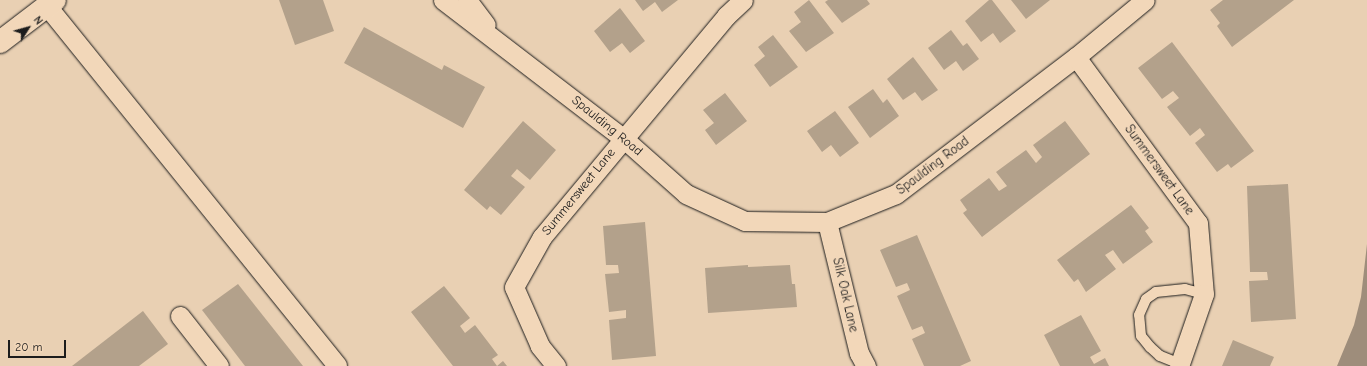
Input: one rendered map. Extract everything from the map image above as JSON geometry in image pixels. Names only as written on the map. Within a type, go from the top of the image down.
[{"type":"street","name":"Spaulding Road","points":[[443,0],[623,138],[686,194],[745,221],[828,222],[896,194],[1076,57],[1144,0]]},
{"type":"street","name":"Spaulding Road","points":[[467,0],[499,42]]},
{"type":"street","name":"Summersweet Lane","points":[[556,366],[540,346],[514,287],[542,237],[726,16],[743,0]]},
{"type":"street","points":[[0,42],[51,3],[337,366]]},
{"type":"street","name":"Summersweet Lane","points":[[1076,57],[1198,223],[1204,294],[1180,365]]},
{"type":"street","name":"Silk Oak Lane","points":[[828,222],[859,353],[866,366]]},
{"type":"street","points":[[180,316],[219,366]]},
{"type":"lane","points":[[1180,365],[1160,356],[1150,347],[1141,336],[1139,315],[1146,300],[1156,292],[1185,289],[1204,294]]},
{"type":"shaded area","points":[[1367,244],[1367,366],[1337,366],[1354,325],[1361,297]]},
{"type":"building","points":[[279,0],[323,0],[334,31],[295,45]]},
{"type":"building","points":[[635,0],[678,0],[662,12],[655,2],[643,11]]},
{"type":"building","points":[[809,0],[834,33],[806,52],[789,31],[801,22],[794,12]]},
{"type":"building","points":[[828,0],[867,0],[870,4],[842,23],[825,2]]},
{"type":"building","points":[[989,0],[992,0],[1016,31],[1000,43],[993,33],[981,42],[965,21]]},
{"type":"building","points":[[1011,0],[1050,0],[1026,19]]},
{"type":"building","points":[[1223,0],[1294,0],[1232,47],[1217,26],[1220,23],[1210,10]]},
{"type":"building","points":[[620,8],[645,41],[630,53],[622,43],[610,52],[594,31]]},
{"type":"building","points":[[364,27],[442,70],[444,65],[485,87],[463,128],[344,63]]},
{"type":"building","points":[[951,30],[963,46],[967,43],[979,59],[963,71],[956,61],[944,70],[928,48]]},
{"type":"building","points":[[773,35],[798,67],[770,87],[754,65],[765,56],[758,47]]},
{"type":"building","points":[[1172,42],[1254,151],[1231,168],[1228,164],[1217,172],[1195,143],[1205,135],[1200,128],[1190,136],[1167,107],[1179,98],[1173,91],[1162,99],[1138,68]]},
{"type":"building","points":[[913,57],[938,90],[922,101],[915,92],[903,100],[887,79]]},
{"type":"building","points":[[873,89],[883,103],[887,99],[899,116],[870,138],[848,107]]},
{"type":"building","points":[[725,93],[747,121],[716,145],[705,130],[714,123],[703,110]]},
{"type":"building","points":[[835,111],[859,143],[840,157],[831,145],[822,152],[807,131]]},
{"type":"building","points":[[523,121],[556,150],[530,180],[517,169],[511,176],[525,187],[501,215],[490,206],[487,210],[464,190]]},
{"type":"building","points":[[1065,121],[1090,154],[982,237],[963,213],[967,210],[960,200],[989,178],[999,191],[1007,186],[996,172],[1026,150],[1036,163],[1042,157],[1033,145]]},
{"type":"building","points":[[1288,184],[1296,319],[1251,322],[1249,281],[1268,280],[1267,272],[1250,272],[1247,186]]},
{"type":"building","points":[[1131,205],[1149,228],[1145,231],[1153,242],[1123,264],[1113,250],[1105,255],[1116,269],[1086,292],[1078,279],[1074,282],[1057,260]]},
{"type":"building","points":[[645,222],[656,356],[612,360],[609,320],[626,318],[626,310],[609,312],[605,274],[619,273],[618,265],[606,265],[603,226]]},
{"type":"building","points":[[917,235],[971,361],[960,366],[924,366],[912,339],[925,333],[922,326],[912,330],[897,296],[910,290],[907,283],[896,287],[880,250]]},
{"type":"building","points":[[748,265],[748,267],[790,265],[792,284],[795,284],[797,307],[708,313],[705,268]]},
{"type":"building","points":[[238,284],[303,366],[245,366],[202,310]]},
{"type":"building","points":[[444,286],[470,318],[460,326],[465,333],[475,325],[498,355],[492,359],[497,366],[453,366],[411,312]]},
{"type":"building","points":[[143,311],[168,344],[139,366],[72,366]]},
{"type":"building","points":[[1081,315],[1101,351],[1090,357],[1094,364],[1105,358],[1109,366],[1060,366],[1044,335]]},
{"type":"building","points":[[1233,340],[1274,357],[1270,366],[1222,366]]},
{"type":"building","points":[[503,361],[507,366],[497,366]]}]
